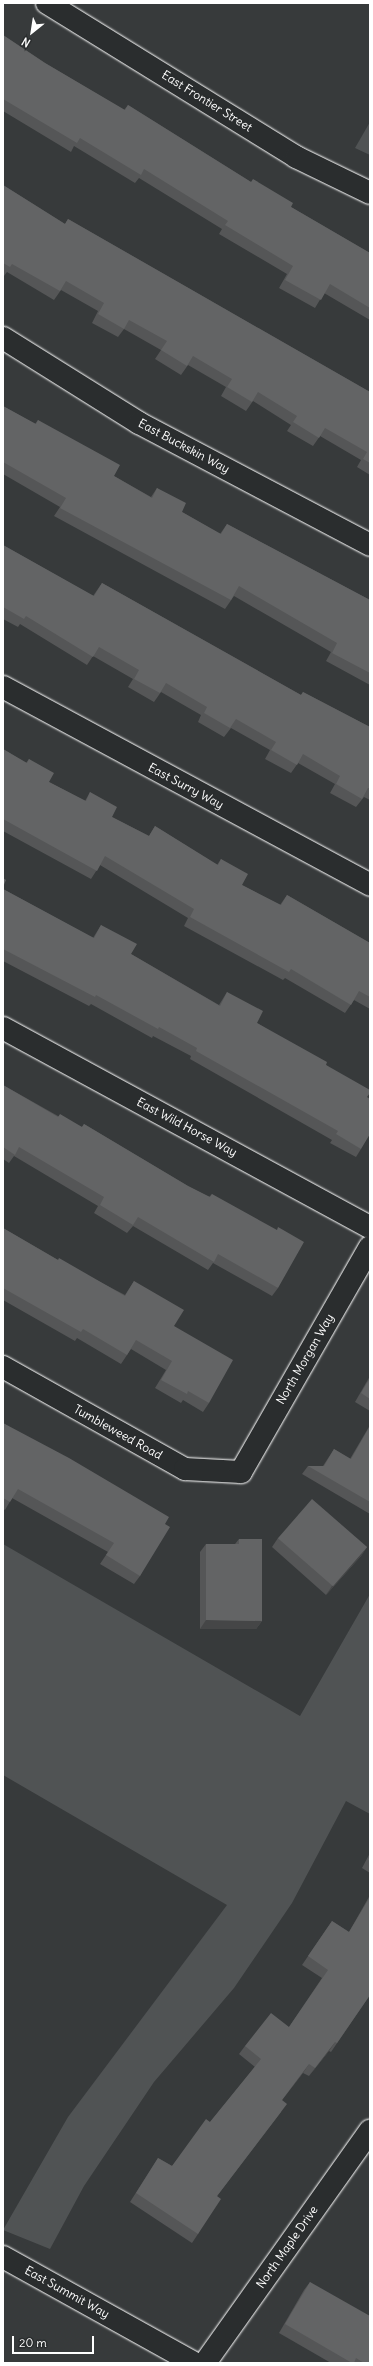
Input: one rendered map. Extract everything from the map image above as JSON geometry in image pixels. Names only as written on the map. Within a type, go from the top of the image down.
[{"type":"street","name":"East Frontier Street","points":[[47,3],[296,157],[370,193]]},
{"type":"street","name":"East Buckskin Way","points":[[3,338],[139,423],[370,545]]},
{"type":"street","name":"East Surry Way","points":[[3,687],[370,885]]},
{"type":"street","name":"East Wild Horse Way","points":[[3,1028],[370,1227]]},
{"type":"street","name":"North Morgan Way","points":[[241,1472],[370,1247]]},
{"type":"street","name":"Tumbleweed Road","points":[[3,1368],[185,1469],[241,1472]]},
{"type":"street","name":"North Maple Drive","points":[[205,2363],[370,2130]]},
{"type":"street","name":"East Summit Way","points":[[3,2256],[194,2363]]},
{"type":"shaded area","points":[[370,122],[370,155],[355,148]]},
{"type":"shaded area","points":[[3,1544],[300,1716],[370,1594],[370,1814],[346,1801],[292,1903],[234,1988],[154,2082],[84,2186],[50,2249],[3,2230],[68,2117],[227,1905],[3,1775]]},
{"type":"building","points":[[3,35],[45,63],[125,110],[128,105],[251,182],[253,179],[293,203],[291,207],[370,253],[370,308],[330,284],[321,300],[285,280],[293,266],[225,225],[228,221],[144,169],[141,175],[80,138],[77,143],[3,99]]},
{"type":"building","points":[[3,185],[65,224],[68,219],[370,392],[370,463],[363,459],[367,452],[325,428],[319,438],[293,422],[297,416],[258,392],[252,402],[227,387],[232,379],[193,356],[187,366],[161,350],[167,341],[129,320],[124,329],[98,314],[104,303],[66,281],[60,291],[12,264],[10,267],[3,263]]},
{"type":"building","points":[[3,406],[36,424],[38,420],[120,465],[114,476],[152,498],[157,488],[186,503],[182,512],[221,534],[227,524],[370,600],[370,673],[332,653],[337,643],[239,586],[231,600],[60,508],[66,498],[3,462]]},
{"type":"building","points":[[3,545],[94,596],[102,583],[301,695],[303,692],[370,727],[370,788],[368,788],[362,799],[336,784],[340,776],[303,754],[297,765],[271,750],[276,742],[236,719],[230,728],[204,713],[207,707],[166,683],[160,693],[134,679],[139,670],[99,647],[93,657],[26,616],[24,619],[3,607]]},
{"type":"building","points":[[3,749],[27,763],[29,759],[54,773],[49,782],[86,801],[90,792],[117,807],[112,817],[149,836],[155,826],[218,865],[221,859],[248,874],[242,885],[281,905],[287,895],[370,943],[370,997],[359,991],[351,1005],[291,969],[289,972],[190,917],[194,909],[105,856],[97,871],[3,819]]},
{"type":"building","points":[[3,878],[6,880],[3,887]]},
{"type":"building","points":[[3,889],[94,938],[101,925],[137,944],[131,954],[220,1006],[227,992],[263,1011],[257,1023],[327,1062],[326,1065],[370,1090],[367,1097],[370,1099],[370,1134],[361,1149],[336,1134],[338,1131],[196,1051],[197,1048],[159,1027],[158,1029],[96,995],[95,997],[3,949]]},
{"type":"building","points":[[3,1085],[58,1117],[60,1114],[82,1127],[84,1124],[188,1186],[210,1197],[212,1194],[277,1230],[278,1227],[304,1242],[278,1288],[218,1254],[214,1262],[138,1217],[133,1225],[100,1205],[104,1197],[19,1147],[15,1155],[3,1147]]},
{"type":"building","points":[[3,1228],[125,1296],[134,1281],[184,1310],[174,1326],[233,1360],[209,1403],[188,1391],[187,1394],[161,1380],[172,1361],[136,1340],[127,1355],[83,1329],[81,1332],[3,1288]]},
{"type":"building","points":[[370,1378],[370,1399],[361,1393]]},
{"type":"building","points":[[3,1423],[69,1458],[169,1517],[165,1524],[170,1527],[140,1576],[106,1555],[114,1543],[18,1489],[10,1502],[3,1498]]},
{"type":"building","points":[[370,1426],[370,1502],[308,1466],[324,1466],[334,1449],[351,1459]]},
{"type":"building","points":[[312,1499],[367,1547],[333,1586],[278,1538]]},
{"type":"building","points":[[239,1539],[262,1539],[262,1621],[206,1620],[206,1544],[239,1544]]},
{"type":"building","points":[[370,1897],[370,1995],[337,2043],[335,2042],[315,2068],[309,2064],[282,2100],[287,2104],[217,2196],[221,2199],[198,2234],[136,2193],[158,2158],[172,2166],[206,2119],[210,2122],[261,2059],[245,2046],[271,2013],[289,2027],[328,1970],[308,1956],[332,1921],[349,1932]]},
{"type":"building","points":[[310,2282],[370,2316],[370,2363],[364,2363],[356,2358],[354,2363],[352,2363],[285,2324]]}]
